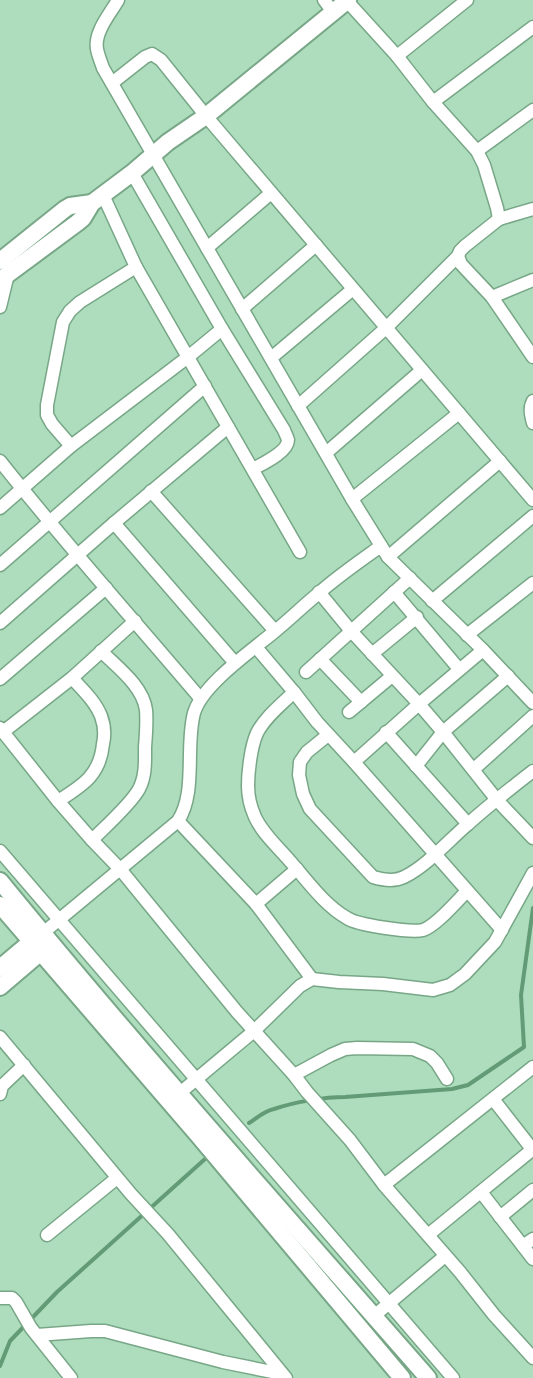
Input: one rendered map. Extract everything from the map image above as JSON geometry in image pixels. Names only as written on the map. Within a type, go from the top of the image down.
[{"type":"street","points":[[118,0],[99,31],[97,40],[103,68],[352,499],[388,557],[483,650],[533,703]]},
{"type":"street","points":[[0,308],[3,272],[77,223],[97,199],[153,154],[206,116],[328,6],[348,0],[477,151],[498,208],[499,219]]},
{"type":"street","points":[[397,56],[467,0]]},
{"type":"street","points":[[433,102],[533,27]]},
{"type":"street","points":[[112,83],[145,57],[152,54],[161,60],[533,500]]},
{"type":"street","points":[[477,151],[533,110]]},
{"type":"street","points":[[132,173],[284,430],[288,440],[286,447],[253,469]]},
{"type":"street","points":[[207,248],[272,193]]},
{"type":"street","points":[[97,199],[300,552]]},
{"type":"street","points":[[298,406],[386,327],[458,256],[465,246],[499,219],[533,209]]},
{"type":"street","points":[[242,309],[316,245]]},
{"type":"street","points":[[458,256],[461,264],[492,297],[532,353]]},
{"type":"street","points":[[71,446],[47,415],[63,322],[80,302],[136,267]]},
{"type":"street","points":[[492,297],[533,280]]},
{"type":"street","points":[[271,358],[354,289]]},
{"type":"street","points":[[0,508],[71,446],[188,357],[222,328]]},
{"type":"street","points":[[326,453],[422,370]]},
{"type":"street","points":[[0,566],[205,386]]},
{"type":"street","points":[[533,401],[531,414],[533,423]]},
{"type":"street","points":[[352,499],[459,412]]},
{"type":"street","points":[[0,623],[228,427]]},
{"type":"street","points":[[0,461],[200,698]]},
{"type":"street","points":[[388,557],[500,461]]},
{"type":"street","points":[[152,491],[275,631]]},
{"type":"street","points":[[432,601],[533,516]]},
{"type":"street","points":[[114,523],[235,663]]},
{"type":"street","points":[[0,987],[42,943],[58,920],[178,821],[187,803],[191,730],[200,698],[235,663],[319,592],[381,546]]},
{"type":"street","points":[[306,672],[410,578]]},
{"type":"street","points":[[467,635],[533,583]]},
{"type":"street","points":[[0,679],[106,588]]},
{"type":"street","points":[[319,592],[351,631],[443,732],[497,800],[533,838]]},
{"type":"street","points":[[394,592],[459,669]]},
{"type":"street","points":[[372,654],[417,617]]},
{"type":"street","points":[[135,621],[72,678],[1,730],[58,801],[120,869],[254,1031],[350,1140],[384,1185],[533,1358]]},
{"type":"street","points":[[256,647],[328,735],[502,930]]},
{"type":"street","points":[[354,762],[483,650]]},
{"type":"street","points":[[92,840],[139,790],[145,765],[146,711],[144,701],[132,682],[101,651]]},
{"type":"street","points":[[320,659],[361,702]]},
{"type":"street","points":[[350,712],[392,676]]},
{"type":"street","points":[[416,766],[443,732],[508,676]]},
{"type":"street","points":[[58,801],[80,787],[91,776],[98,766],[104,740],[101,715],[94,703],[72,678]]},
{"type":"street","points":[[294,692],[265,721],[257,733],[252,754],[248,787],[250,802],[256,818],[270,840],[332,908],[349,920],[374,926],[422,930],[430,926],[467,891]]},
{"type":"street","points":[[474,769],[533,716]]},
{"type":"street","points":[[386,732],[468,824]]},
{"type":"street","points":[[328,735],[307,752],[300,762],[299,775],[303,794],[310,809],[321,821],[373,876],[381,879],[403,878],[435,854],[533,771]]},
{"type":"street","points":[[178,821],[256,904],[312,979]]},
{"type":"street","points":[[0,851],[453,1378]]},
{"type":"street","points":[[256,904],[297,869]]},
{"type":"street","points":[[175,1098],[254,1031],[300,986],[312,979],[433,990],[450,985],[465,974],[495,942],[533,873]]},
{"type":"street","points":[[0,881],[42,943]]},
{"type":"street","points":[[0,904],[42,943],[175,1098],[402,1378]]},
{"type":"street","points":[[0,968],[42,943]]},
{"type":"street","points":[[0,1037],[117,1178],[168,1234],[284,1376]]},
{"type":"street","points":[[294,1075],[345,1049],[413,1049],[430,1056],[447,1079]]},
{"type":"street","points":[[0,1094],[2,1086],[24,1065]]},
{"type":"street","points":[[384,1185],[533,1067]]},
{"type":"street","points":[[175,1098],[428,1378]]},
{"type":"street","points":[[429,1235],[533,1149],[493,1099]]},
{"type":"street","points":[[47,1235],[117,1178]]},
{"type":"street","points":[[500,1217],[533,1190]]},
{"type":"street","points":[[481,1192],[500,1217],[528,1243],[533,1259]]},
{"type":"street","points":[[374,1316],[445,1256]]},
{"type":"street","points":[[6,1298],[16,1302],[34,1332],[71,1378]]},
{"type":"street","points":[[34,1332],[105,1331],[284,1376]]},
{"type":"waterway","points":[[249,1123],[270,1110],[310,1100],[452,1089],[468,1085],[524,1047],[521,995],[533,908]]},
{"type":"waterway","points":[[0,1366],[10,1341],[57,1292],[205,1159]]}]
